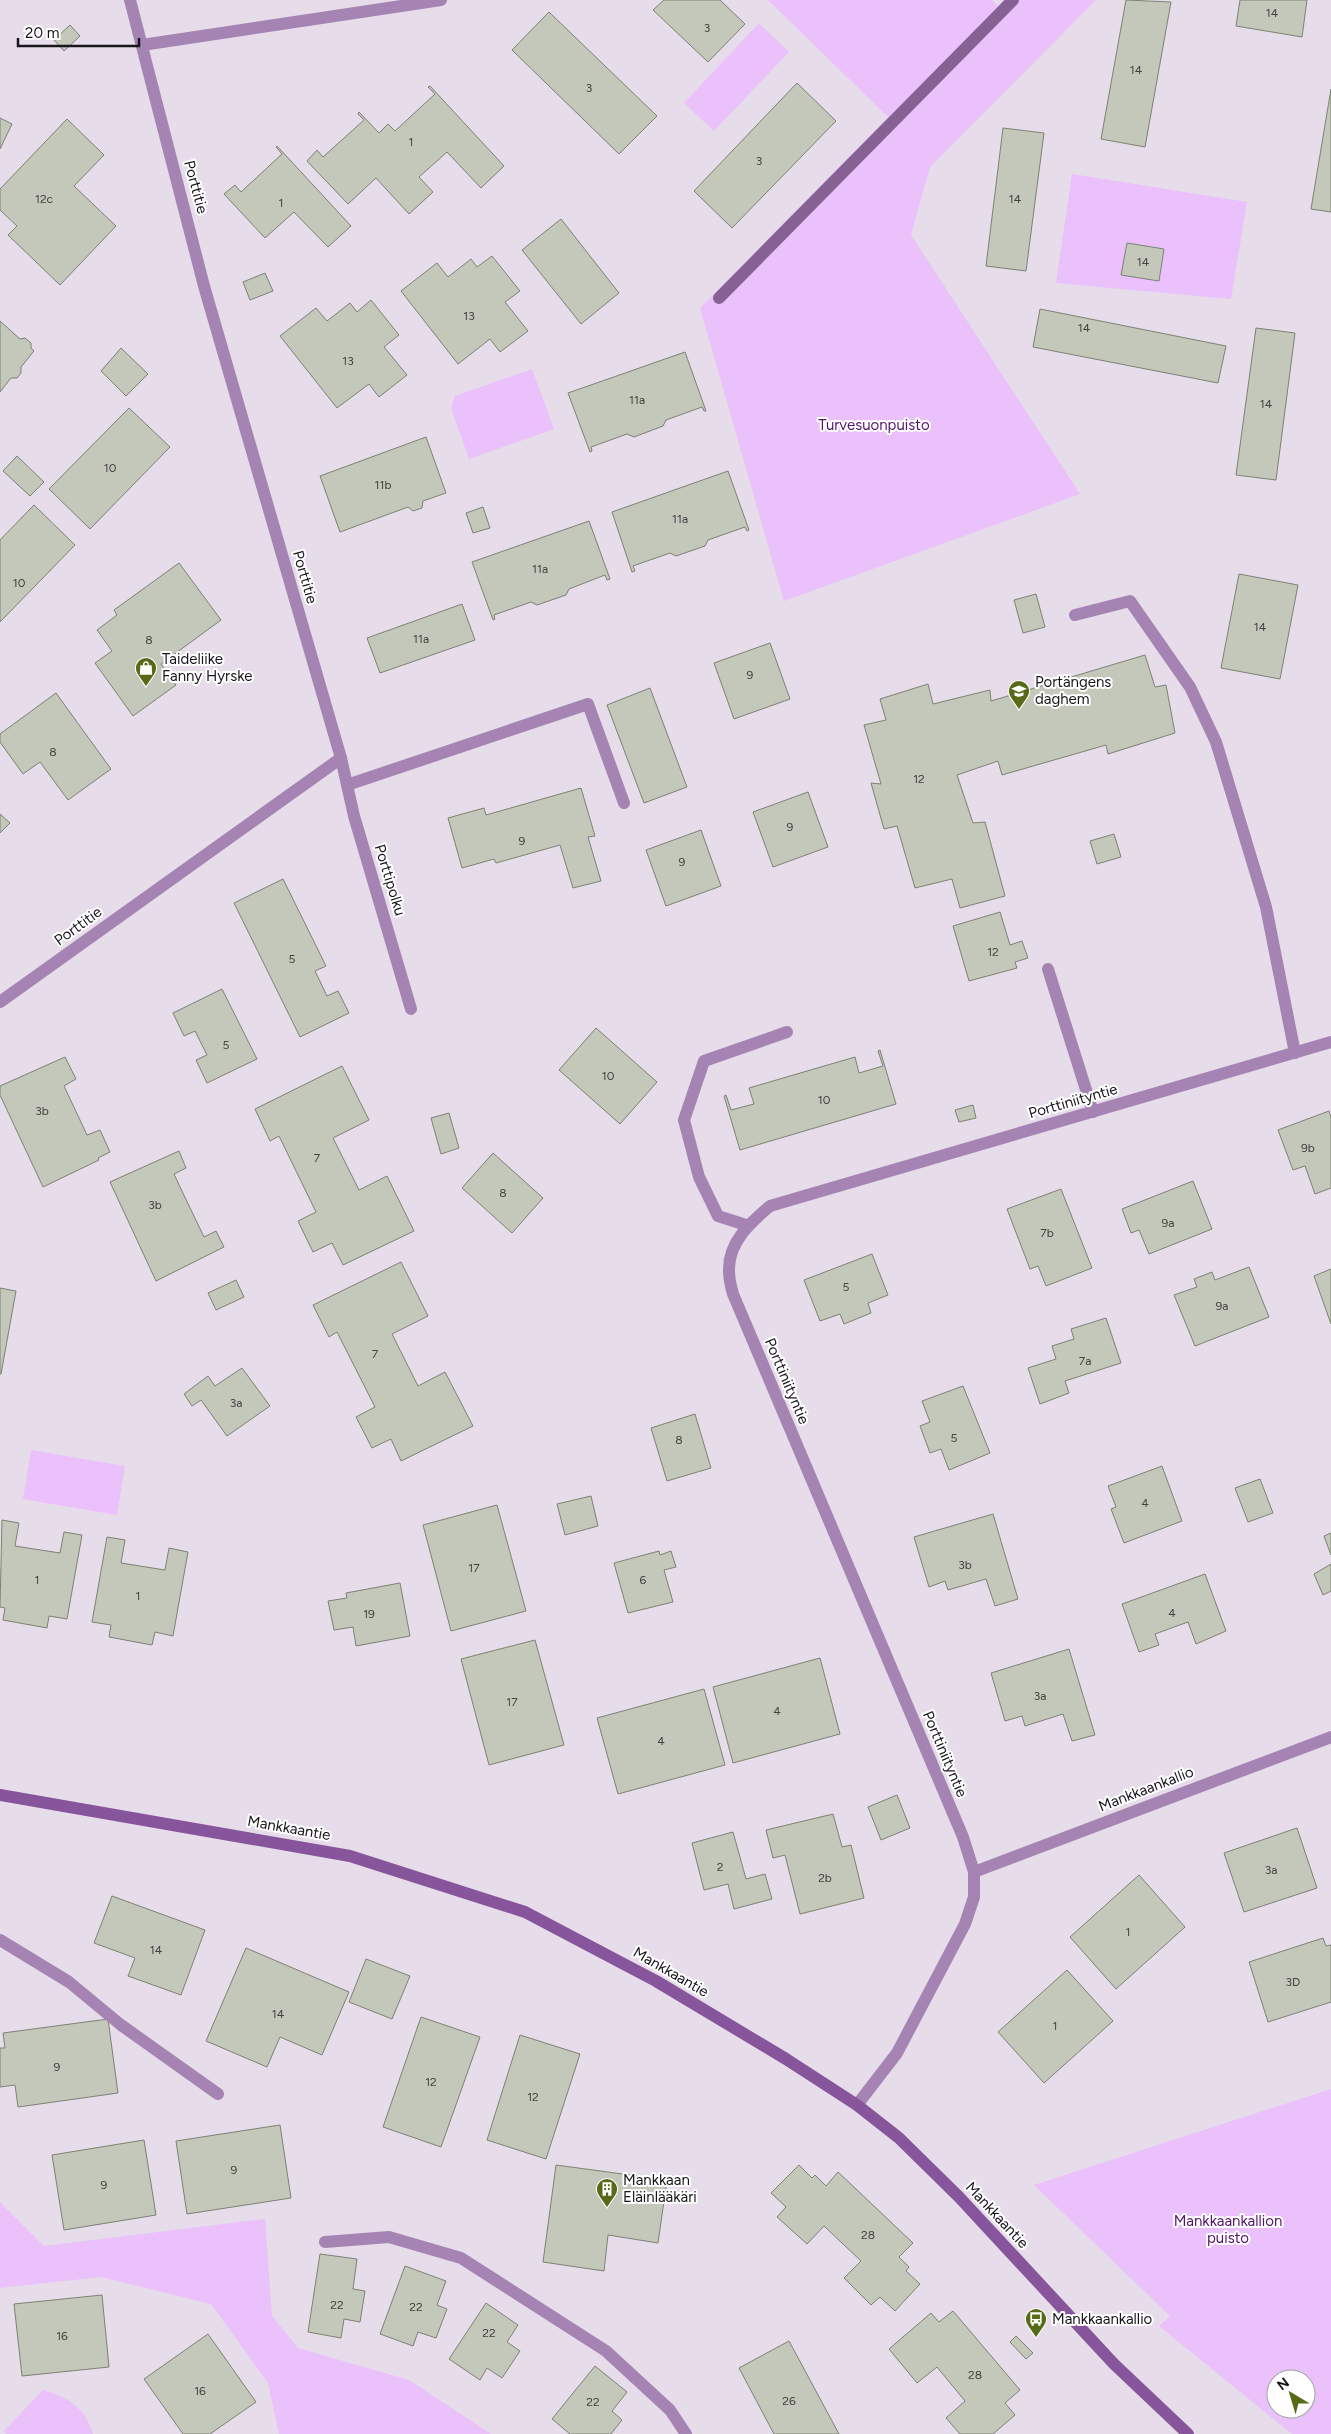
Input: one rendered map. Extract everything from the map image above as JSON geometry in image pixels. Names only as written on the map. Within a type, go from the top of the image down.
[{"type":"main road","name":"Mankkaantie","points":[[0,1794],[350,1856],[525,1912],[656,1981],[786,2059],[858,2105],[899,2138],[953,2191],[1114,2364],[1188,2434]]},
{"type":"street","name":"Porttitie","points":[[0,1002],[341,758],[204,286],[130,0]]},
{"type":"street","points":[[142,45],[441,0]]},
{"type":"street","points":[[1076,615],[1130,600],[1190,687],[1216,742],[1266,908],[1295,1053]]},
{"type":"street","points":[[347,785],[588,704],[624,803]]},
{"type":"street","name":"Porttipolku","points":[[341,758],[354,816],[411,1009]]},
{"type":"street","points":[[1048,969],[1093,1112]]},
{"type":"street","points":[[746,1225],[718,1216],[699,1177],[684,1120],[704,1061],[787,1032]]},
{"type":"street","name":"Porttiniityntie","points":[[858,2105],[897,2053],[966,1924],[974,1898],[974,1872],[963,1837],[733,1294],[728,1270],[734,1247],[746,1225],[770,1206],[1331,1042]]},
{"type":"street","name":"Mankkaankallio","points":[[974,1872],[1331,1737]]},
{"type":"street","points":[[0,1940],[69,1982],[121,2025],[218,2094]]},
{"type":"street","points":[[325,2242],[389,2237],[461,2258],[606,2351],[670,2410],[686,2434]]},
{"type":"green space","name":"Turvesuonpuisto","points":[[768,0],[992,0],[998,6],[1003,0],[1096,0],[930,167],[911,235],[1080,494],[784,601],[700,308],[888,117]]},
{"type":"green space","points":[[759,23],[789,52],[714,131],[684,103]]},
{"type":"green space","points":[[1072,174],[1247,202],[1231,299],[1056,283]]},
{"type":"green space","points":[[532,369],[554,429],[469,459],[451,408],[455,396]]},
{"type":"green space","points":[[31,1450],[125,1466],[117,1515],[23,1499]]},
{"type":"green space","name":"Mankkaankallion puisto","points":[[1331,2089],[1331,2434],[1292,2434],[1274,2419],[1316,2419],[1316,2369],[1266,2369],[1266,2413],[1159,2326],[1170,2316],[1034,2185]]},
{"type":"green space","points":[[0,2202],[44,2246],[265,2219],[272,2316],[298,2348],[409,2380],[491,2434],[279,2434],[268,2383],[211,2304],[101,2277],[0,2288]]},
{"type":"green space","points":[[43,2390],[68,2400],[75,2405],[85,2417],[93,2434],[6,2434],[4,2431]]},
{"type":"building","points":[[664,0],[720,0],[745,24],[708,62],[653,10]]},
{"type":"building","points":[[1126,0],[1171,2],[1145,147],[1101,139]]},
{"type":"building","points":[[1240,0],[1307,0],[1302,37],[1236,26]]},
{"type":"building","points":[[549,12],[657,116],[619,154],[512,50]]},
{"type":"building","points":[[70,25],[80,36],[64,51],[54,40]]},
{"type":"building","points":[[797,83],[836,121],[732,228],[694,191]]},
{"type":"building","points":[[430,86],[504,166],[481,188],[447,152],[419,177],[433,192],[409,214],[376,178],[348,204],[307,161],[317,150],[323,157],[364,120],[358,114],[359,112],[379,133],[388,124],[395,131],[435,94],[428,87]]},
{"type":"building","points":[[1331,89],[1331,212],[1311,209]]},
{"type":"building","points":[[0,118],[12,124],[0,149]]},
{"type":"building","points":[[67,119],[104,155],[74,186],[116,226],[60,285],[8,235],[17,226],[0,210],[0,189]]},
{"type":"building","points":[[1003,128],[1044,133],[1026,271],[986,266]]},
{"type":"building","points":[[277,146],[351,226],[328,247],[294,212],[265,238],[224,194],[235,185],[241,192],[282,154]]},
{"type":"building","points":[[561,219],[619,293],[581,324],[522,250]]},
{"type":"building","points":[[1127,243],[1164,249],[1159,281],[1121,275]]},
{"type":"building","points":[[492,256],[520,291],[505,302],[528,331],[500,352],[490,339],[458,364],[401,291],[437,263],[448,277],[471,259],[477,267]]},
{"type":"building","points":[[265,273],[273,291],[250,300],[243,282]]},
{"type":"building","points":[[371,300],[399,335],[384,347],[407,375],[379,397],[369,384],[337,408],[280,336],[316,308],[327,321],[350,303],[357,312]]},
{"type":"building","points":[[1040,309],[1226,346],[1218,383],[1033,347]]},
{"type":"building","points":[[0,321],[20,339],[25,338],[31,343],[31,348],[34,351],[21,367],[21,373],[17,378],[11,378],[0,392]]},
{"type":"building","points":[[1256,328],[1295,333],[1276,480],[1236,475]]},
{"type":"building","points":[[121,348],[148,374],[126,396],[101,371]]},
{"type":"building","points":[[685,352],[706,411],[702,407],[666,420],[663,426],[634,437],[627,434],[591,447],[592,451],[590,452],[568,393]]},
{"type":"building","points":[[129,408],[170,447],[90,529],[49,489]]},
{"type":"building","points":[[426,437],[446,493],[423,501],[422,508],[413,511],[408,507],[340,532],[320,476]]},
{"type":"building","points":[[17,456],[44,482],[30,496],[3,471]]},
{"type":"building","points":[[728,471],[749,530],[747,531],[745,527],[708,540],[705,546],[676,556],[670,553],[633,566],[635,571],[632,572],[612,512]]},
{"type":"building","points":[[34,505],[75,545],[0,622],[0,540]]},
{"type":"building","points":[[483,507],[490,528],[473,533],[466,513]]},
{"type":"building","points":[[589,521],[610,579],[607,580],[605,575],[569,589],[566,595],[537,605],[531,602],[494,615],[495,619],[493,620],[472,562]]},
{"type":"building","points":[[179,563],[221,620],[161,664],[176,685],[133,716],[95,663],[112,651],[97,630],[117,615],[114,610]]},
{"type":"building","points":[[1239,574],[1298,585],[1280,679],[1221,668]]},
{"type":"building","points":[[1036,594],[1045,627],[1023,633],[1014,600]]},
{"type":"building","points":[[462,604],[475,640],[380,673],[367,638]]},
{"type":"building","points":[[770,643],[790,699],[734,719],[714,663]]},
{"type":"building","points":[[1145,655],[1155,687],[1166,685],[1175,733],[1108,754],[1106,745],[1002,775],[998,761],[957,775],[973,823],[985,822],[1005,896],[960,908],[952,879],[915,888],[897,826],[884,829],[871,783],[881,784],[864,725],[886,720],[880,699],[928,684],[933,704],[990,690],[991,701]]},
{"type":"building","points":[[650,688],[687,787],[644,803],[607,705]]},
{"type":"building","points":[[56,693],[111,769],[68,800],[40,762],[23,774],[0,742],[0,734]]},
{"type":"building","points":[[581,788],[595,836],[588,837],[601,881],[573,888],[560,845],[496,863],[494,859],[462,868],[448,818],[484,808],[486,815]]},
{"type":"building","points":[[808,792],[828,847],[773,867],[753,812]]},
{"type":"building","points":[[0,814],[10,823],[0,833]]},
{"type":"building","points":[[701,830],[721,886],[666,906],[646,850]]},
{"type":"building","points":[[1114,834],[1121,857],[1097,864],[1090,841]]},
{"type":"building","points":[[283,879],[326,966],[315,971],[327,996],[338,991],[349,1013],[300,1037],[234,903]]},
{"type":"building","points":[[1000,912],[1010,945],[1022,941],[1028,958],[1015,962],[1017,968],[969,981],[953,926]]},
{"type":"building","points":[[222,989],[257,1059],[207,1083],[196,1060],[207,1055],[195,1031],[184,1036],[173,1013]]},
{"type":"building","points":[[596,1028],[657,1082],[620,1124],[559,1070]]},
{"type":"building","points":[[880,1050],[896,1104],[740,1150],[724,1096],[726,1095],[731,1110],[754,1104],[749,1088],[855,1057],[859,1073],[883,1066],[878,1051]]},
{"type":"building","points":[[65,1057],[76,1079],[64,1086],[87,1135],[100,1130],[110,1152],[98,1158],[99,1160],[43,1187],[0,1095],[0,1086]]},
{"type":"building","points":[[342,1066],[369,1120],[333,1138],[359,1190],[387,1176],[414,1231],[343,1265],[332,1243],[313,1252],[298,1221],[316,1212],[279,1136],[270,1141],[255,1109]]},
{"type":"building","points":[[973,1105],[976,1118],[959,1122],[955,1110]]},
{"type":"building","points":[[1329,1111],[1331,1117],[1331,1188],[1315,1194],[1305,1166],[1293,1170],[1278,1130]]},
{"type":"building","points":[[449,1113],[459,1148],[441,1154],[431,1118]]},
{"type":"building","points":[[179,1151],[186,1168],[174,1174],[181,1189],[204,1237],[216,1231],[224,1247],[156,1281],[110,1182]]},
{"type":"building","points":[[493,1153],[543,1198],[512,1233],[462,1188]]},
{"type":"building","points":[[1193,1181],[1212,1229],[1149,1254],[1139,1230],[1131,1233],[1122,1209]]},
{"type":"building","points":[[1061,1189],[1092,1268],[1046,1286],[1038,1266],[1030,1269],[1007,1209]]},
{"type":"building","points":[[872,1254],[888,1295],[868,1303],[871,1313],[844,1324],[840,1314],[820,1321],[804,1280]]},
{"type":"building","points":[[401,1262],[428,1316],[392,1334],[418,1386],[445,1372],[473,1426],[401,1461],[391,1439],[372,1448],[356,1417],[375,1407],[337,1332],[329,1337],[313,1305]]},
{"type":"building","points":[[1249,1267],[1269,1317],[1195,1346],[1174,1295],[1197,1287],[1194,1279],[1212,1272],[1215,1280]]},
{"type":"building","points":[[1331,1269],[1331,1324],[1314,1276]]},
{"type":"building","points":[[236,1280],[244,1297],[216,1310],[208,1293]]},
{"type":"building","points":[[0,1288],[16,1291],[1,1374],[0,1374]]},
{"type":"building","points":[[1106,1318],[1121,1363],[1065,1381],[1069,1393],[1040,1404],[1028,1368],[1056,1359],[1052,1346],[1074,1339],[1071,1329]]},
{"type":"building","points":[[242,1368],[270,1406],[227,1436],[201,1400],[192,1406],[184,1394],[208,1376],[215,1386]]},
{"type":"building","points":[[963,1386],[990,1453],[949,1470],[941,1449],[930,1453],[920,1426],[930,1422],[922,1401]]},
{"type":"building","points":[[695,1414],[711,1468],[667,1481],[651,1428]]},
{"type":"building","points":[[1162,1466],[1182,1521],[1124,1543],[1111,1509],[1116,1507],[1108,1486]]},
{"type":"building","points":[[1260,1479],[1273,1513],[1248,1522],[1235,1488]]},
{"type":"building","points":[[591,1496],[598,1526],[565,1535],[557,1504]]},
{"type":"building","points":[[497,1505],[526,1611],[451,1631],[423,1525]]},
{"type":"building","points":[[993,1514],[1018,1599],[995,1606],[986,1579],[948,1590],[945,1581],[929,1587],[914,1537]]},
{"type":"building","points":[[2,1520],[19,1523],[15,1546],[60,1553],[64,1532],[82,1535],[67,1619],[49,1616],[47,1628],[3,1620],[5,1608],[0,1607]]},
{"type":"building","points":[[1331,1533],[1331,1555],[1324,1536]]},
{"type":"building","points":[[107,1537],[125,1540],[121,1563],[165,1570],[169,1548],[188,1552],[173,1636],[155,1632],[152,1645],[109,1637],[111,1625],[92,1622]]},
{"type":"building","points":[[659,1551],[660,1555],[671,1551],[676,1567],[664,1570],[673,1602],[628,1613],[614,1563]]},
{"type":"building","points":[[1331,1564],[1331,1591],[1323,1595],[1314,1574]]},
{"type":"building","points":[[1205,1574],[1226,1631],[1196,1644],[1188,1622],[1155,1634],[1159,1645],[1139,1652],[1122,1604]]},
{"type":"building","points":[[400,1583],[410,1636],[356,1646],[353,1627],[334,1630],[328,1601],[347,1598],[346,1593]]},
{"type":"building","points":[[535,1640],[564,1745],[489,1765],[461,1659]]},
{"type":"building","points":[[1069,1649],[1095,1735],[1072,1741],[1063,1714],[1025,1726],[1022,1716],[1005,1721],[991,1673]]},
{"type":"building","points":[[820,1658],[840,1734],[733,1763],[713,1687]]},
{"type":"building","points":[[704,1689],[725,1765],[618,1794],[597,1718]]},
{"type":"building","points":[[897,1795],[910,1828],[881,1840],[868,1807]]},
{"type":"building","points":[[833,1814],[842,1847],[851,1845],[864,1898],[800,1914],[785,1855],[773,1858],[766,1830]]},
{"type":"building","points":[[1297,1828],[1317,1888],[1244,1912],[1224,1853]]},
{"type":"building","points":[[733,1832],[746,1879],[765,1874],[772,1899],[734,1909],[728,1884],[704,1890],[692,1843]]},
{"type":"building","points":[[1139,1875],[1185,1927],[1116,1989],[1070,1937]]},
{"type":"building","points":[[112,1896],[205,1930],[181,1995],[128,1976],[135,1958],[94,1943]]},
{"type":"building","points":[[1323,1938],[1326,1946],[1331,1945],[1331,2002],[1268,2022],[1249,1962]]},
{"type":"building","points":[[246,1948],[349,1992],[322,2055],[280,2037],[267,2067],[206,2041]]},
{"type":"building","points":[[366,1959],[410,1976],[392,2019],[349,2002]]},
{"type":"building","points":[[1067,1970],[1113,2021],[1044,2083],[998,2032]]},
{"type":"building","points":[[421,2017],[480,2037],[441,2147],[383,2127]]},
{"type":"building","points":[[108,2019],[118,2093],[18,2107],[15,2085],[0,2087],[0,2048],[5,2048],[3,2033]]},
{"type":"building","points":[[520,2035],[580,2054],[546,2159],[487,2140]]},
{"type":"building","points":[[280,2125],[291,2198],[187,2214],[176,2141]]},
{"type":"building","points":[[144,2140],[156,2215],[64,2230],[52,2155]]},
{"type":"building","name":"Mankkaan Eläinlääkäri","points":[[556,2165],[667,2180],[658,2243],[608,2235],[604,2271],[543,2262]]},
{"type":"building","points":[[799,2165],[812,2178],[815,2175],[826,2186],[838,2172],[913,2243],[899,2257],[909,2267],[906,2271],[920,2284],[895,2311],[880,2297],[871,2305],[844,2278],[861,2261],[824,2226],[807,2244],[777,2217],[786,2207],[771,2193]]},
{"type":"building","points":[[320,2254],[357,2259],[353,2289],[365,2291],[360,2322],[344,2319],[341,2338],[308,2332]]},
{"type":"building","points":[[405,2266],[446,2281],[437,2305],[447,2309],[436,2338],[418,2332],[413,2346],[380,2334]]},
{"type":"building","points":[[102,2295],[109,2367],[22,2376],[14,2304]]},
{"type":"building","points":[[486,2303],[518,2325],[507,2342],[520,2351],[502,2378],[487,2368],[480,2380],[449,2359]]},
{"type":"building","points":[[953,2311],[1020,2390],[1005,2403],[1015,2415],[993,2434],[960,2434],[946,2418],[965,2401],[937,2367],[917,2383],[889,2349],[931,2313],[939,2322]]},
{"type":"building","points":[[208,2334],[256,2402],[210,2434],[183,2434],[144,2379]]},
{"type":"building","points":[[1016,2336],[1033,2353],[1026,2359],[1010,2342]]},
{"type":"building","points":[[789,2341],[839,2434],[774,2434],[739,2368]]},
{"type":"building","points":[[595,2366],[627,2392],[612,2411],[622,2420],[611,2434],[570,2434],[552,2419]]},
{"type":"waterway","points":[[719,298],[1013,0]]},
{"type":"place","name":"Taideliike Fanny Hyrske","points":[[146,687]]},
{"type":"place","name":"Portängens daghem","points":[[1019,710]]},
{"type":"place","name":"Mankkaan Eläinlääkäri","points":[[607,2208]]},
{"type":"place","name":"Mankkaankallio","points":[[1036,2338]]}]
